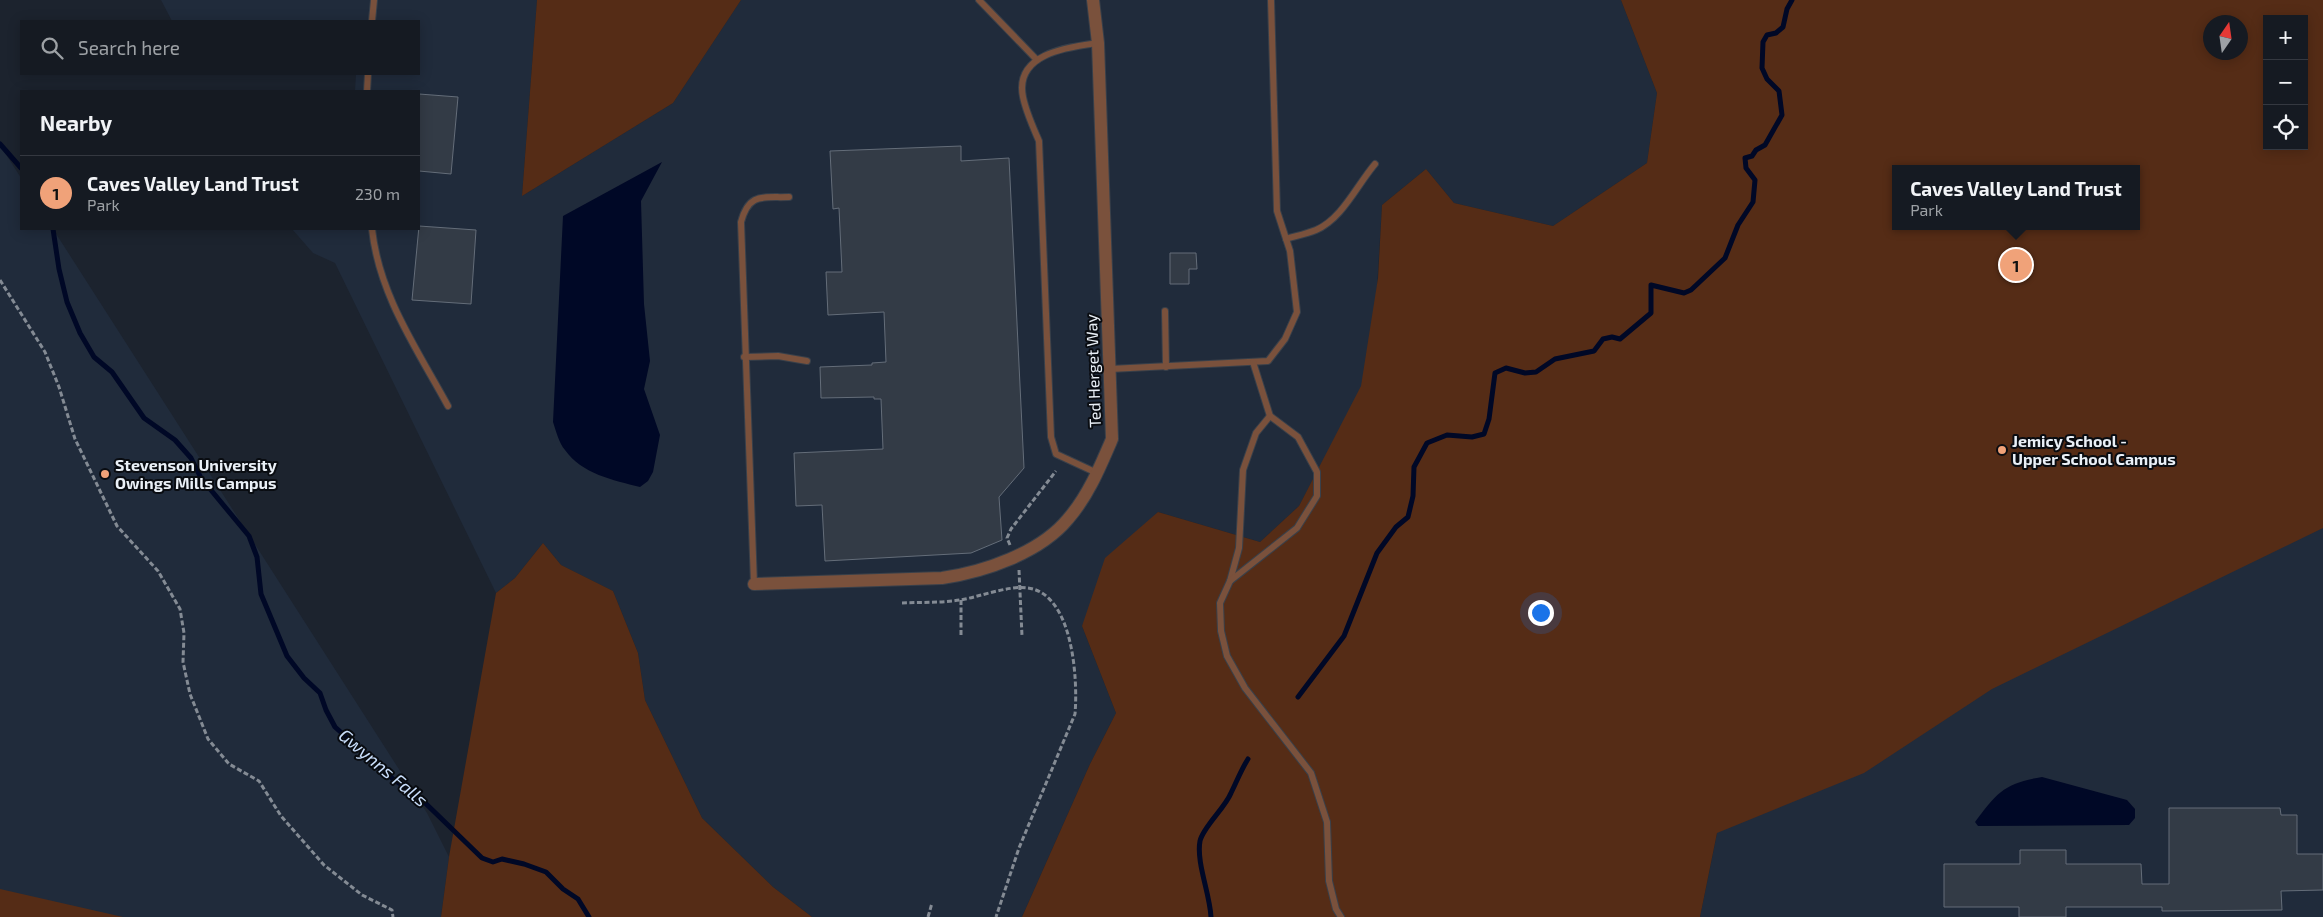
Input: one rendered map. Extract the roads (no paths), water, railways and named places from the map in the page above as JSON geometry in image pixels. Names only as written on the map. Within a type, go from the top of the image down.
[{"type":"street","name":"Ted Herget Way","points":[[754,584],[942,578],[968,574],[990,567],[1038,544],[1067,520],[1097,473],[1112,439],[1098,43],[1093,0]]},
{"type":"lane","points":[[372,20],[374,0]]},
{"type":"lane","points":[[979,0],[1038,60]]},
{"type":"lane","points":[[1110,369],[1268,361],[1285,339],[1297,312],[1294,274],[1277,211],[1271,0]]},
{"type":"lane","points":[[1097,473],[1056,454],[1051,437],[1039,141],[1023,95],[1024,82],[1028,70],[1038,60],[1056,50],[1098,43]]},
{"type":"lane","points":[[367,90],[368,75]]},
{"type":"lane","points":[[1286,239],[1317,230],[1337,214],[1360,181],[1375,164]]},
{"type":"lane","points":[[754,584],[744,357],[741,222],[745,207],[755,199],[789,197]]},
{"type":"lane","points":[[372,230],[375,255],[392,304],[448,406]]},
{"type":"lane","points":[[1165,310],[1166,367]]},
{"type":"lane","points":[[744,357],[778,356],[808,361]]},
{"type":"lane","points":[[1230,581],[1297,528],[1317,496],[1317,472],[1298,437],[1270,416],[1253,362]]},
{"type":"lane","points":[[1270,416],[1256,433],[1243,470],[1239,548],[1230,581],[1220,603],[1221,630],[1227,656],[1245,688],[1311,773],[1327,822],[1330,881],[1336,909],[1341,917]]},
{"type":"water","points":[[662,162],[641,201],[644,304],[650,361],[644,389],[660,435],[653,472],[648,481],[640,487],[599,475],[580,465],[563,447],[553,422],[563,216]]},
{"type":"water","points":[[2042,777],[2127,800],[2135,809],[2135,818],[2129,825],[1978,826],[1975,822],[1996,796],[2010,786],[2029,779]]},
{"type":"waterway","points":[[1298,697],[1344,636],[1377,553],[1396,527],[1408,517],[1413,496],[1414,467],[1427,443],[1447,435],[1472,437],[1484,434],[1489,419],[1495,373],[1506,368],[1525,373],[1536,372],[1555,359],[1594,351],[1603,339],[1612,337],[1620,339],[1651,313],[1651,285],[1684,293],[1691,290],[1725,258],[1738,225],[1753,202],[1755,180],[1746,168],[1745,158],[1752,156],[1756,150],[1765,145],[1782,115],[1779,91],[1767,79],[1762,68],[1763,42],[1767,35],[1776,33],[1783,27],[1787,9],[1792,0]]},
{"type":"waterway","name":"Gwynns Falls","points":[[0,144],[20,167]]},
{"type":"waterway","name":"Gwynns Falls","points":[[53,230],[59,269],[67,302],[80,333],[94,357],[112,372],[144,418],[175,440],[191,458],[201,478],[249,536],[257,557],[261,594],[287,656],[304,678],[320,693],[335,727],[393,779],[419,797],[482,858],[493,862],[502,859],[546,872],[563,889],[578,899],[589,917]]},
{"type":"waterway","points":[[1211,917],[1201,868],[1200,841],[1205,830],[1228,799],[1248,759]]},
{"type":"place","name":"Caves Valley Land Trust","points":[[2016,265]]},
{"type":"place","name":"Jemicy School - Upper School Campus","points":[[2002,450]]},
{"type":"place","name":"Stevenson University Owings Mills Campus","points":[[105,474]]}]
